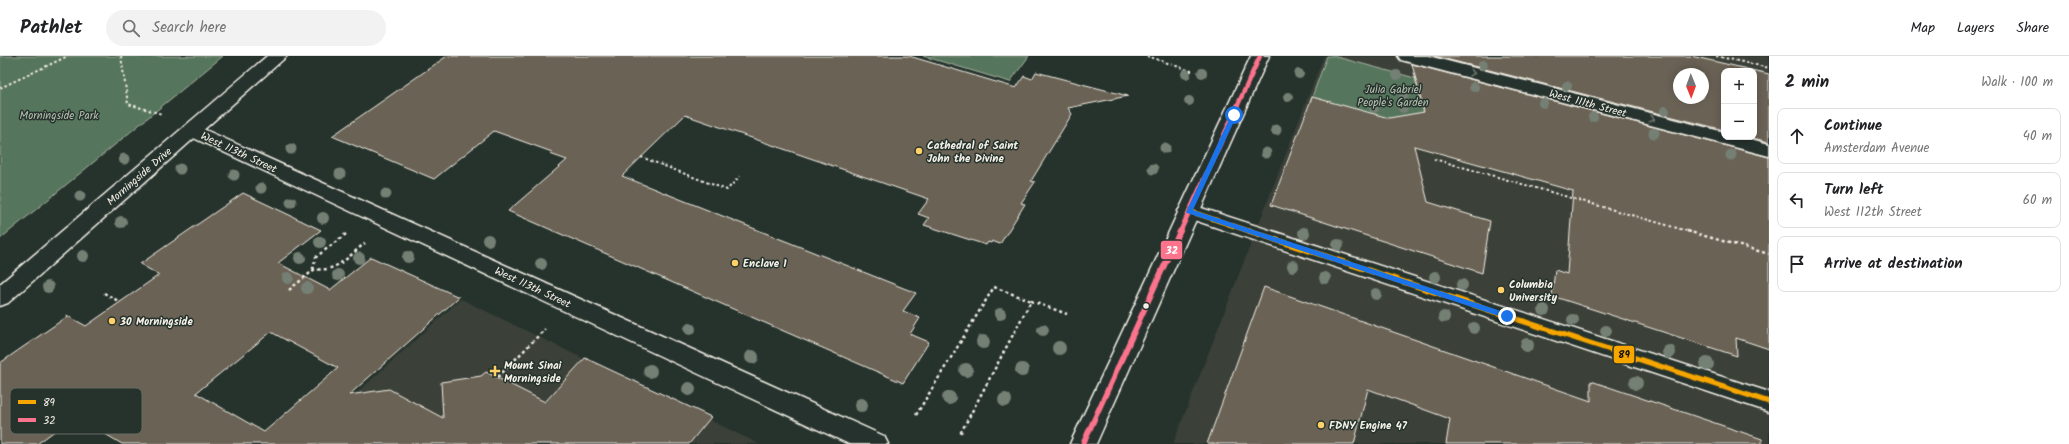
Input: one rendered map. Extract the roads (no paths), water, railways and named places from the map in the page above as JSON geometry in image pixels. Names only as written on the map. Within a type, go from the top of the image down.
[{"type":"street","name":"Morningside Drive","points":[[0,297],[278,56]]},
{"type":"street","points":[[1083,444],[1260,56]]},
{"type":"street","name":"West 111th Street","points":[[1407,56],[1769,150]]},
{"type":"street","name":"West 113th Street","points":[[192,130],[876,444]]},
{"type":"street","points":[[1189,212],[1769,402]]},
{"type":"place","name":"Cathedral of Saint John the Divine","points":[[919,151]]},
{"type":"place","name":"Enclave 1","points":[[735,263]]},
{"type":"place","name":"Columbia University","points":[[1501,290]]},
{"type":"place","name":"30 Morningside","points":[[112,321]]},
{"type":"place","name":"Mount Sinai Morningside","points":[[495,371]]},
{"type":"place","name":"FDNY Engine 47","points":[[1321,425]]},
{"type":"park label","name":"Julia Gabriel People's Garden","points":[[1393,95]]},
{"type":"park label","name":"Morningside Park","points":[[59,115]]}]
